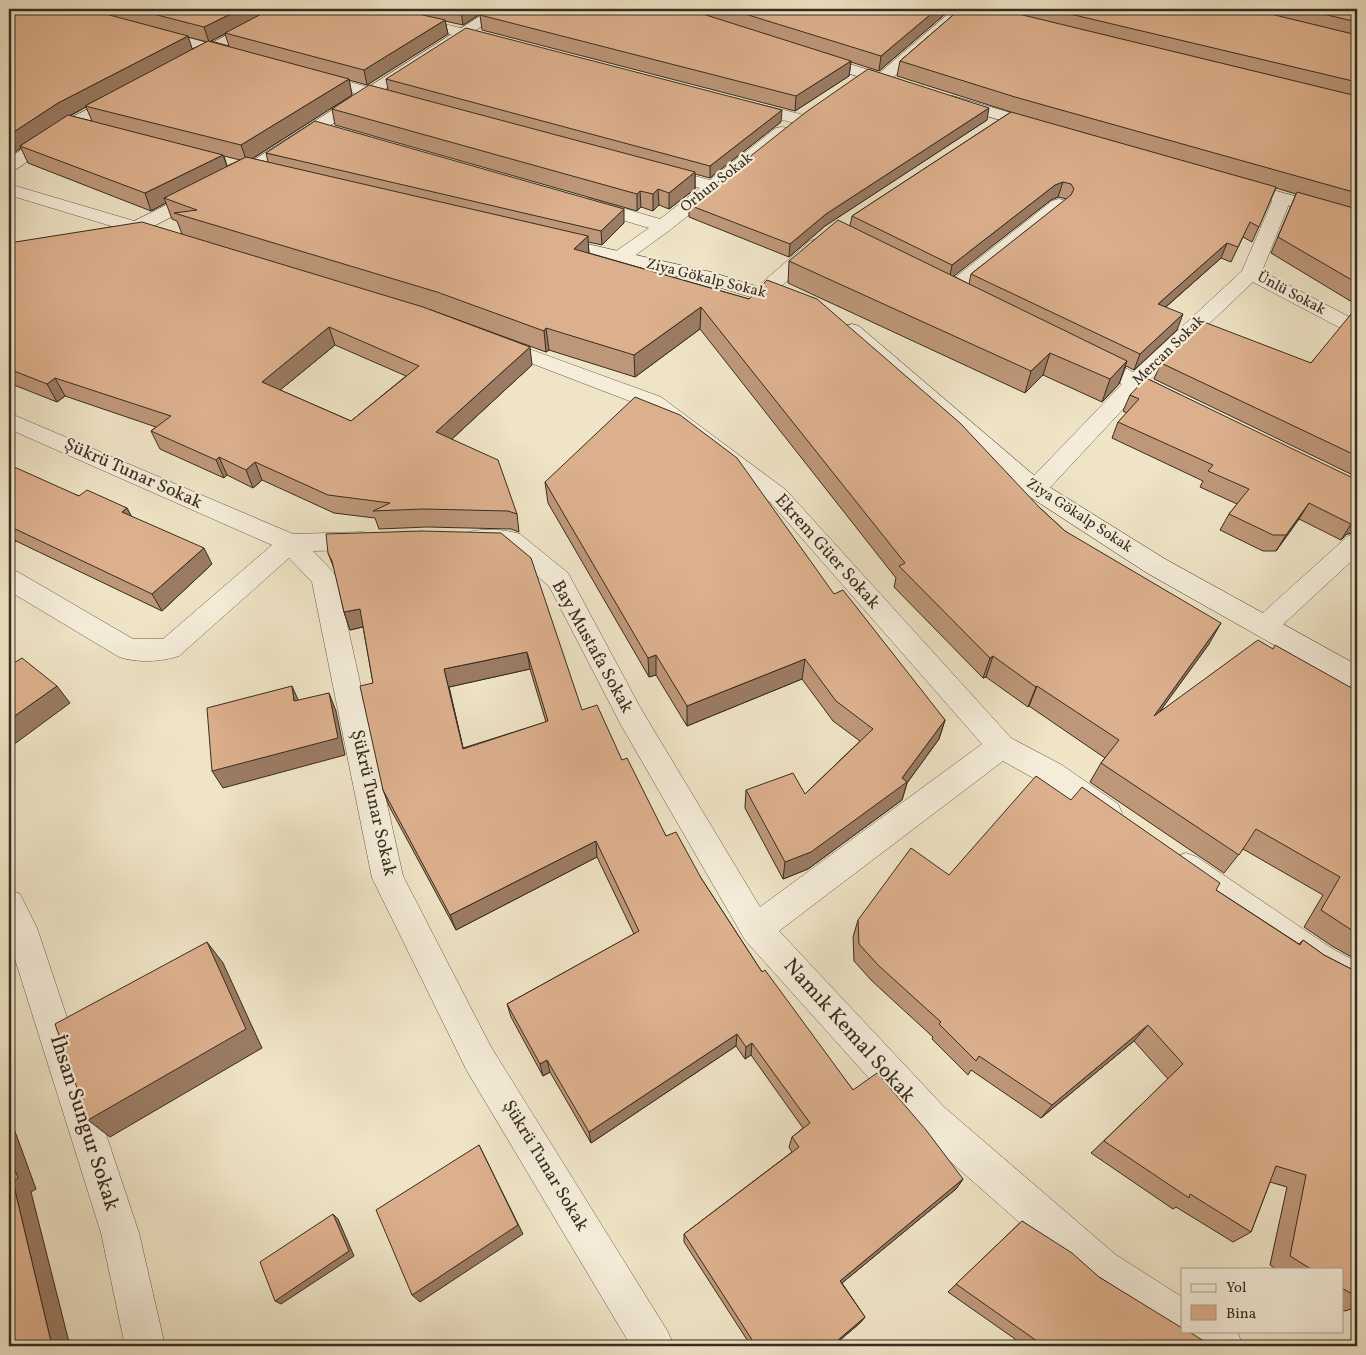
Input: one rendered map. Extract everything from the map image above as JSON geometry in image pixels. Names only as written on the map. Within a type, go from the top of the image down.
[{"type":"street","points":[[177,68],[287,9]]},
{"type":"street","points":[[364,9],[465,32],[512,45]]},
{"type":"street","points":[[89,237],[135,228],[250,170],[501,9]]},
{"type":"street","points":[[851,84],[874,76],[962,9],[982,14]]},
{"type":"street","points":[[138,29],[250,59]]},
{"type":"street","points":[[800,53],[910,88]]},
{"type":"street","points":[[296,72],[409,103]]},
{"type":"street","points":[[9,166],[72,124],[134,91]]},
{"type":"street","points":[[939,97],[1053,132]]},
{"type":"street","points":[[731,102],[798,119]]},
{"type":"street","name":"Orhun Sokak","points":[[619,258],[813,109]]},
{"type":"street","points":[[989,128],[1005,118]]},
{"type":"street","points":[[72,124],[100,131]]},
{"type":"street","points":[[317,127],[336,133]]},
{"type":"street","points":[[222,163],[279,177]]},
{"type":"street","points":[[645,168],[712,186]]},
{"type":"street","points":[[1225,182],[1357,219]]},
{"type":"street","points":[[9,189],[180,241]]},
{"type":"street","points":[[570,199],[663,226]]},
{"type":"street","name":"Mercan Sokak","points":[[1035,489],[1136,382],[1251,273],[1282,199]]},
{"type":"street","points":[[950,291],[1059,204]]},
{"type":"street","points":[[762,292],[833,232]]},
{"type":"street","name":"Ziya Gökalp Sokak","points":[[532,237],[706,277],[762,292],[808,309]]},
{"type":"street","name":"Ünlü Sokak","points":[[1251,273],[1357,329]]},
{"type":"street","name":"Ziya Gökalp Sokak","points":[[835,320],[844,323],[1035,489],[1156,566],[1357,678]]},
{"type":"street","name":"Ekrem Güer Sokak","points":[[470,333],[653,402],[778,496],[1001,746],[1052,774],[1124,825]]},
{"type":"street","points":[[1074,352],[1189,408]]},
{"type":"street","name":"Şükrü Tunar Sokak","points":[[9,420],[290,543],[324,579],[388,878],[479,1059],[654,1346]]},
{"type":"street","name":"Bay Mustafa Sokak","points":[[446,539],[511,540],[559,580],[631,717],[756,929]]},
{"type":"street","points":[[9,579],[129,650],[169,648],[290,543],[388,540]]},
{"type":"street","points":[[1265,626],[1357,542]]},
{"type":"street","points":[[756,929],[1001,746]]},
{"type":"street","points":[[1165,853],[1319,959],[1357,979]]},
{"type":"street","name":"İhsan Sungur Sokak","points":[[9,904],[21,928],[120,1232],[145,1346]]},
{"type":"street","name":"Namık Kemal Sokak","points":[[756,929],[931,1120],[1102,1269],[1181,1319]]},
{"type":"street","points":[[1202,1332],[1223,1346]]},
{"type":"building","points":[[9,9],[87,9],[188,36],[58,103],[9,135]]},
{"type":"building","points":[[134,9],[241,9],[204,27]]},
{"type":"building","points":[[271,9],[397,9],[445,20],[364,70],[225,33]]},
{"type":"building","points":[[490,9],[687,9],[851,61],[796,96],[480,15]]},
{"type":"building","points":[[729,9],[937,9],[881,56]]},
{"type":"building","points":[[960,9],[998,9],[1357,96],[1357,193],[1015,97],[900,61]]},
{"type":"building","points":[[1049,9],[1250,9],[1357,35],[1357,82]]},
{"type":"building","points":[[1302,9],[1357,9],[1357,22]]},
{"type":"building","points":[[466,28],[782,110],[710,166],[386,79]]},
{"type":"building","points":[[208,41],[349,79],[241,145],[85,106]]},
{"type":"building","points":[[868,69],[989,108],[826,214],[790,244],[689,205],[806,112]]},
{"type":"building","points":[[369,85],[695,172],[669,193],[658,189],[653,194],[640,191],[637,194],[332,109]]},
{"type":"building","points":[[1011,112],[1276,187],[1259,227],[1250,222],[1238,247],[1227,243],[1158,304],[1183,314],[1140,354],[971,274],[1071,195],[1074,189],[1071,184],[1063,182],[1055,185],[952,265],[852,216]]},
{"type":"building","points":[[68,115],[223,155],[145,193],[20,146]]},
{"type":"building","points":[[315,121],[624,209],[601,231],[266,153]]},
{"type":"building","points":[[246,157],[588,236],[574,249],[749,299],[767,280],[817,299],[960,423],[1040,508],[1065,531],[1221,623],[1154,716],[1258,640],[1273,649],[1275,645],[1357,691],[1357,933],[1321,910],[1340,877],[1256,829],[1239,855],[1101,763],[1119,740],[1036,687],[993,656],[990,658],[899,566],[905,563],[701,307],[634,355],[546,328],[544,331],[437,292],[174,213],[197,210],[164,198]]},
{"type":"building","points":[[1297,192],[1357,209],[1357,283],[1278,237]]},
{"type":"building","points":[[838,220],[1127,361],[1110,379],[1050,353],[1031,371],[789,261]]},
{"type":"building","points":[[142,222],[423,307],[530,347],[436,432],[498,460],[517,514],[508,511],[423,509],[373,511],[390,503],[328,495],[255,462],[246,470],[219,457],[216,460],[151,431],[171,416],[55,378],[47,384],[9,369],[9,243]],"holes":[[[329,327],[419,366],[351,421],[262,382]]]},
{"type":"building","points":[[1351,314],[1357,317],[1357,456],[1161,363],[1204,322],[1311,363]]},
{"type":"building","points":[[1146,378],[1357,480],[1357,519],[1351,524],[1309,503],[1286,535],[1273,535],[1229,514],[1249,489],[1208,471],[1213,465],[1118,422],[1139,399],[1130,395]]},
{"type":"building","points":[[635,397],[680,415],[737,458],[834,594],[843,590],[945,720],[902,778],[907,782],[811,852],[785,862],[746,790],[793,773],[805,794],[873,729],[836,701],[805,659],[687,706],[656,655],[648,658],[545,482]]},
{"type":"building","points":[[12,466],[79,496],[87,490],[127,508],[122,512],[204,548],[152,594],[9,526],[9,469]]},
{"type":"building","points":[[422,531],[501,533],[531,558],[582,710],[597,705],[622,760],[627,758],[666,836],[676,832],[701,878],[762,972],[765,970],[853,1090],[877,1073],[926,1130],[963,1179],[840,1281],[865,1317],[831,1346],[756,1346],[684,1234],[799,1147],[792,1137],[810,1123],[752,1043],[746,1047],[737,1034],[589,1132],[547,1060],[540,1064],[507,1004],[639,931],[596,841],[450,915],[383,790],[360,686],[373,683],[360,609],[344,612],[332,561],[328,553],[326,534]],"holes":[[[527,652],[548,721],[463,749],[444,669]]]},
{"type":"building","points":[[22,658],[57,686],[9,720],[9,666]]},
{"type":"building","points":[[292,686],[294,701],[329,693],[338,738],[212,771],[207,708]]},
{"type":"building","points":[[1036,776],[1071,800],[1082,787],[1220,883],[1216,890],[1300,945],[1303,940],[1324,955],[1357,972],[1357,1297],[1344,1289],[1344,1268],[1309,1268],[1290,1256],[1306,1175],[1276,1166],[1251,1232],[1190,1194],[1189,1198],[1104,1141],[1183,1064],[1148,1025],[1052,1105],[979,1056],[976,1061],[939,1024],[941,1022],[878,965],[859,944],[858,920],[911,848],[949,875]]},
{"type":"building","points":[[207,942],[246,1029],[88,1120],[55,1024]]},
{"type":"building","points":[[479,1145],[518,1225],[412,1295],[376,1210]]},
{"type":"building","points":[[9,1153],[18,1178],[13,1182],[52,1346],[9,1346]]},
{"type":"building","points":[[333,1214],[349,1251],[275,1301],[260,1262]]},
{"type":"building","points":[[1022,1221],[1072,1253],[1099,1277],[1181,1327],[1181,1332],[1190,1332],[1207,1343],[1206,1346],[1044,1346],[956,1284]]},
{"type":"building","points":[[72,1341],[75,1346],[65,1346]]}]
